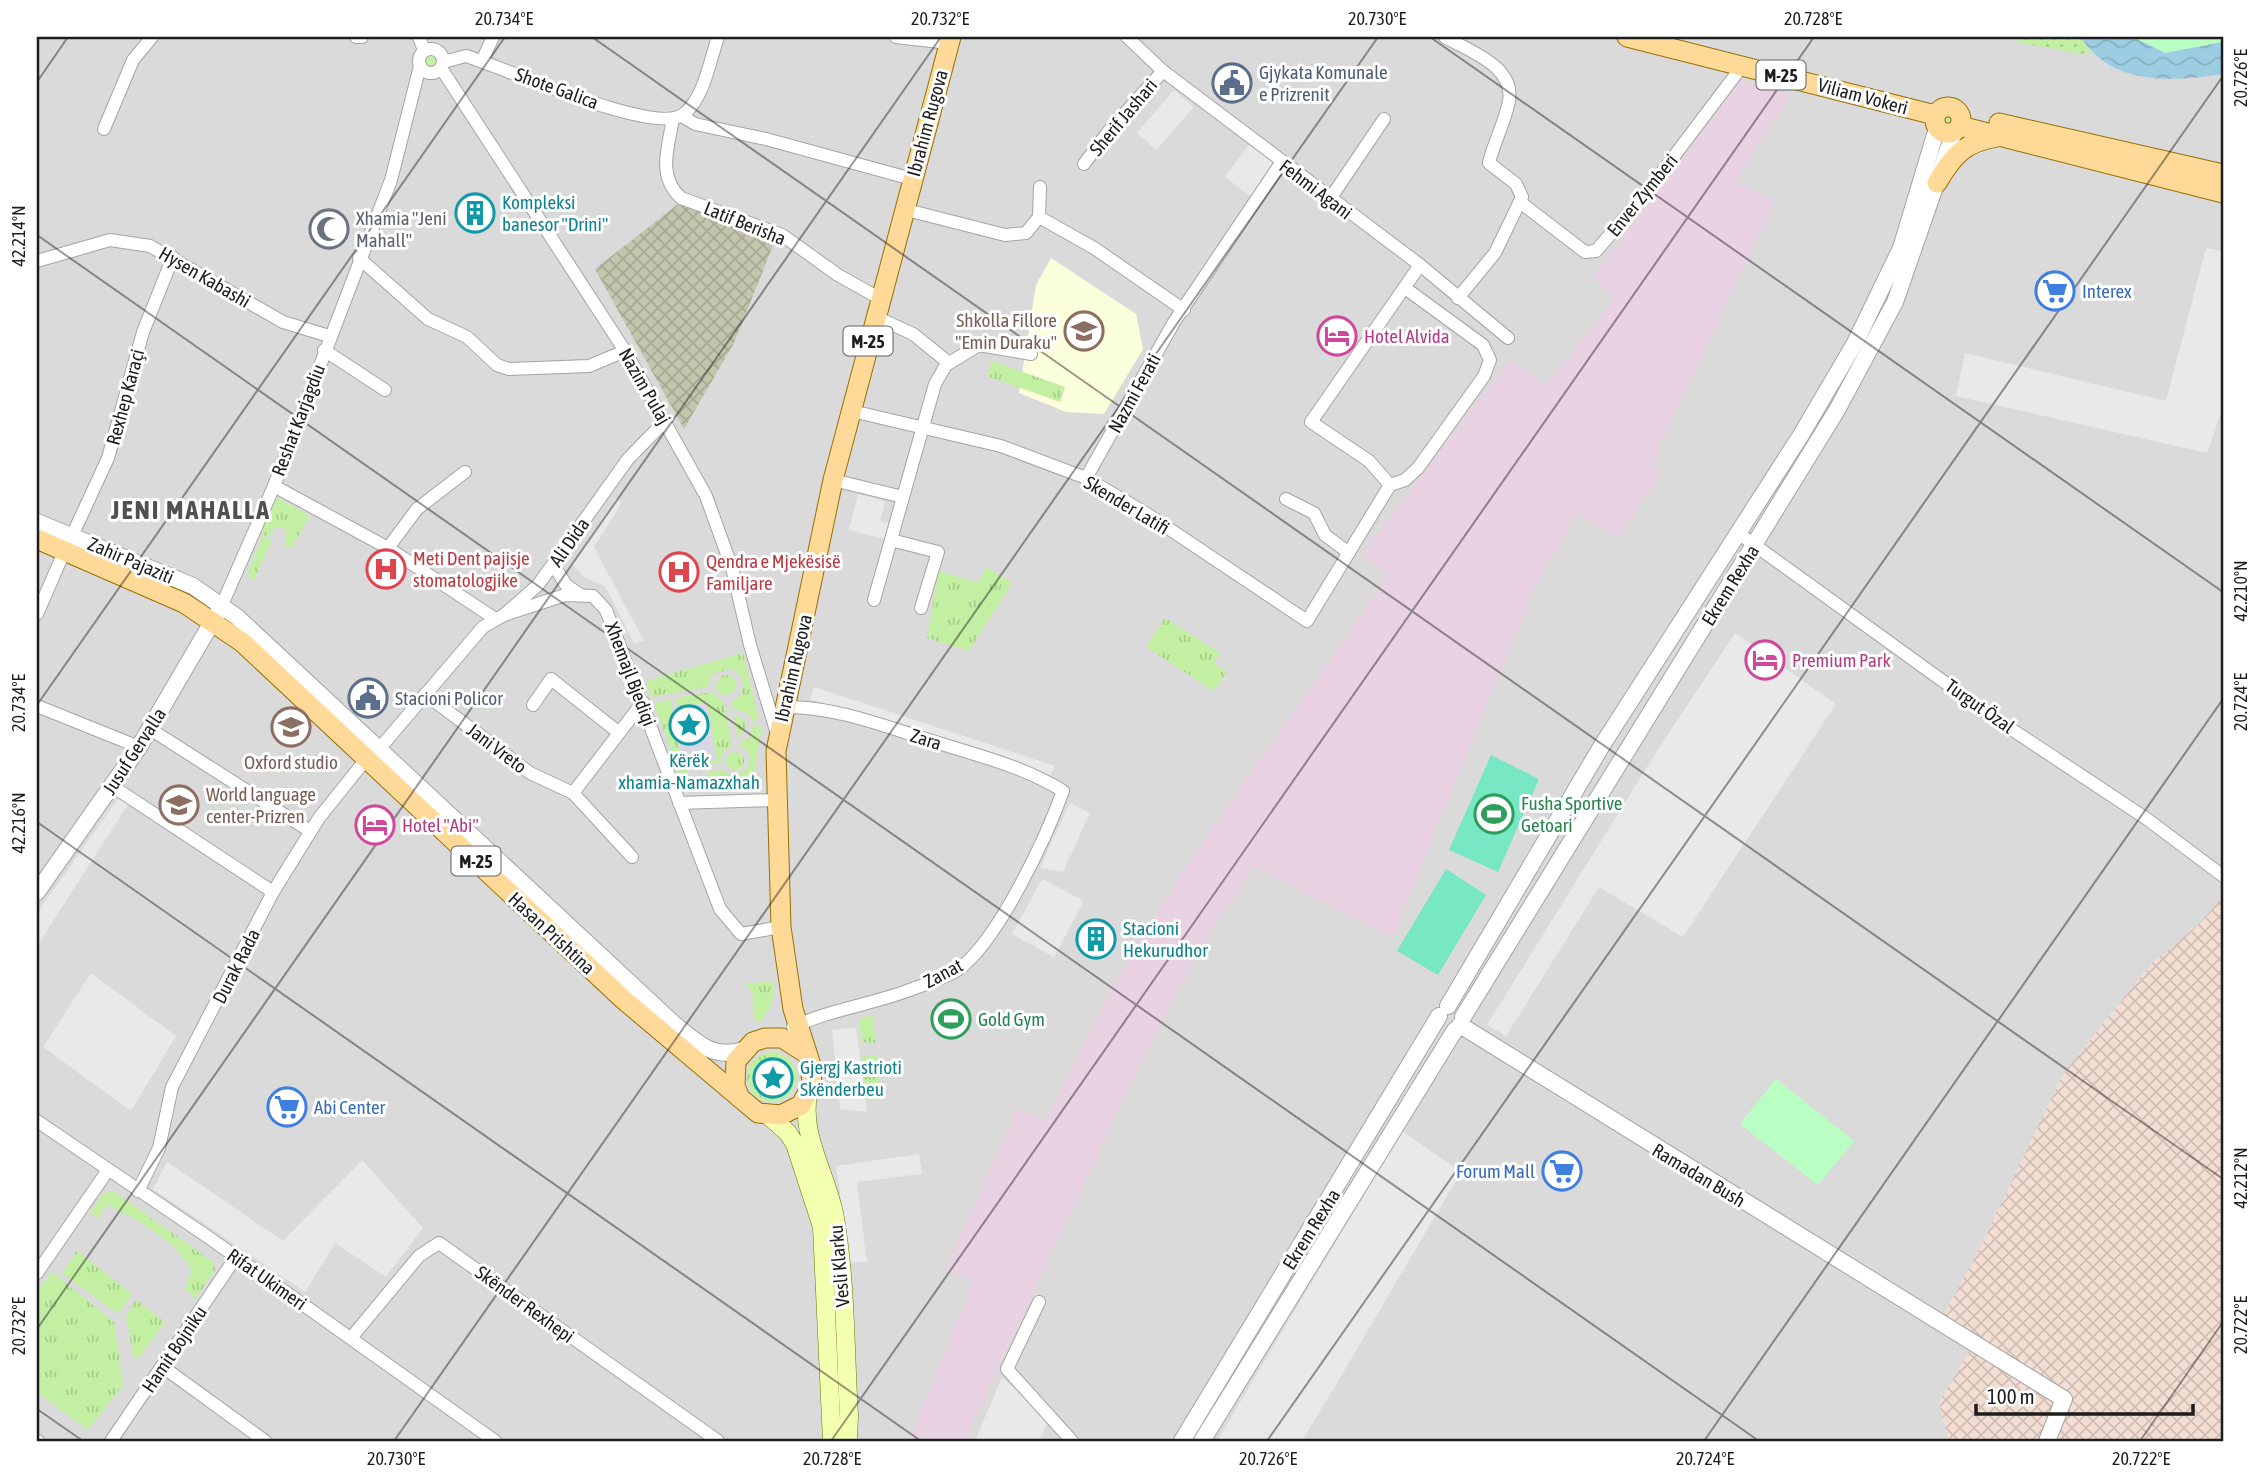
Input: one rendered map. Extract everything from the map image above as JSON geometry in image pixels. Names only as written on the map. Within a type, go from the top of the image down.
[{"type":"main road","name":"Viliam Vokeri","points":[[1626,37],[1743,65],[1949,123],[2223,193]]},
{"type":"main road","name":"Ibrahim Rugova","points":[[804,1052],[781,927],[775,800],[778,737],[825,531],[833,480],[876,307],[950,40]]},
{"type":"main road","name":"Viliam Vokeri","points":[[1949,123],[2223,174]]},
{"type":"main road","points":[[1937,183],[1949,162],[1965,146],[2000,136]]},
{"type":"main road","name":"Zahir Pajaziti","points":[[37,539],[68,543],[141,582],[218,613]]},
{"type":"main road","name":"Hasan Prishtina","points":[[218,613],[242,642],[374,753],[624,1000],[740,1098]]},
{"type":"main road","points":[[740,1098],[734,1074],[743,1050],[753,1042],[774,1037],[791,1041],[804,1052]]},
{"type":"main road","name":"M-25","points":[[804,1052],[813,1073],[808,1095]]},
{"type":"main road","points":[[769,1116],[792,1111],[808,1095]]},
{"type":"main road","name":"Vesli Klarku","points":[[808,1095],[805,1112],[807,1127],[830,1189],[836,1222],[849,1415],[848,1441]]},
{"type":"main road","name":"M-25","points":[[740,1098],[748,1107],[769,1116]]},
{"type":"main road","name":"Vesli Klarku","points":[[769,1116],[788,1133],[795,1144],[822,1227],[832,1441]]},
{"type":"street","points":[[104,129],[133,60],[152,37]]},
{"type":"street","points":[[356,37],[362,37]]},
{"type":"street","points":[[419,37],[424,50]]},
{"type":"street","points":[[482,61],[493,37]]},
{"type":"street","points":[[678,117],[698,94],[718,37]]},
{"type":"street","points":[[896,37],[950,40]]},
{"type":"street","name":"Fehmi Agani","points":[[1127,37],[1163,71],[1281,163],[1420,265],[1507,338]]},
{"type":"street","points":[[1445,37],[1499,68],[1507,82],[1510,100],[1489,163],[1517,184],[1522,197],[1495,253],[1458,298]]},
{"type":"street","points":[[432,48],[439,51],[442,65],[430,73],[420,66],[419,59],[424,50],[432,48]]},
{"type":"street","name":"Shote Galica","points":[[442,65],[466,56],[630,114],[678,117],[695,124],[765,139],[912,178]]},
{"type":"street","name":"Nazim Pulaj","points":[[442,65],[625,351],[666,420],[706,496],[732,568],[750,645],[778,737]]},
{"type":"street","name":"Enver Zymberi","points":[[1520,202],[1585,252],[1596,251],[1650,188],[1743,65]]},
{"type":"street","name":"Reshat Karjagdiu","points":[[218,613],[274,486],[329,336],[391,180],[420,66]]},
{"type":"street","name":"Sherif Jashari","points":[[1084,164],[1108,132],[1163,71]]},
{"type":"street","name":"Latif Berisha","points":[[678,117],[665,173],[670,189],[681,198],[782,234],[876,307]]},
{"type":"street","points":[[1330,199],[1384,119]]},
{"type":"street","name":"Ekrem Rexha","points":[[1202,1441],[1247,1363],[1754,545],[1875,343],[1908,271],[1937,183],[1949,123]]},
{"type":"street","name":"Ekrem Rexha","points":[[1182,1441],[1601,747],[1825,395],[1877,303],[1949,123]]},
{"type":"street","name":"Nazmi Ferati","points":[[1086,478],[1184,310],[1281,163]]},
{"type":"street","points":[[903,209],[1005,235],[1026,233],[1039,217],[1040,187]]},
{"type":"street","points":[[1039,217],[1094,248],[1184,310]]},
{"type":"street","name":"Hysen Kabashi","points":[[37,261],[110,240],[150,246],[283,322],[329,336]]},
{"type":"street","name":"Rexhep Karaçi","points":[[37,614],[108,458],[143,332],[173,257]]},
{"type":"street","points":[[359,258],[428,319],[467,337],[497,365],[509,369],[589,366],[625,351]]},
{"type":"street","points":[[1405,288],[1483,345],[1490,360],[1484,376],[1419,468],[1405,480],[1390,485],[1369,461],[1311,422],[1420,265]]},
{"type":"street","points":[[876,307],[948,363]]},
{"type":"street","points":[[874,600],[935,384],[948,363],[979,345],[1031,354]]},
{"type":"street","name":"Reshat Karjagdiu","points":[[324,350],[385,390]]},
{"type":"street","name":"Skender Latifi","points":[[852,411],[1001,446],[1086,478],[1147,514],[1307,621],[1390,485]]},
{"type":"street","name":"Ali Dida","points":[[374,753],[499,616],[554,566],[628,459],[666,420]]},
{"type":"street","points":[[388,548],[417,509],[465,472]]},
{"type":"street","points":[[833,480],[903,497]]},
{"type":"street","points":[[274,486],[388,548],[499,616],[548,599],[579,594]]},
{"type":"street","points":[[1286,499],[1314,513],[1325,535],[1349,553]]},
{"type":"street","name":"Zahir Pajaziti","points":[[37,522],[68,543]]},
{"type":"street","name":"Turgut Özal","points":[[1738,533],[1987,713],[2147,819],[2165,836],[2223,876]]},
{"type":"street","points":[[891,540],[938,552],[921,608]]},
{"type":"street","name":"Xhemajl Bjediqi","points":[[554,566],[566,585],[579,594],[593,596],[606,610],[720,909],[736,931],[750,934],[781,927]]},
{"type":"street","name":"Jusuf Gervalla","points":[[37,892],[139,747],[218,613]]},
{"type":"street","name":"Hasan Prishtina","points":[[218,613],[674,1024],[714,1053],[733,1054],[743,1050]]},
{"type":"street","points":[[197,651],[224,640],[242,642]]},
{"type":"street","points":[[533,705],[551,679],[618,732]]},
{"type":"street","name":"Jani Vreto","points":[[425,694],[530,773],[573,793],[632,856]]},
{"type":"street","points":[[573,793],[643,702]]},
{"type":"street","points":[[37,706],[139,747]]},
{"type":"street","name":"Zara","points":[[784,707],[810,707],[899,730],[993,760],[1044,779],[1063,791]]},
{"type":"street","points":[[150,729],[310,831]]},
{"type":"street","name":"Durak Rada","points":[[138,1191],[159,1148],[172,1087],[273,891],[310,831],[374,753]]},
{"type":"street","points":[[112,786],[273,891]]},
{"type":"street","name":"Zanat","points":[[774,1037],[797,1025],[912,989],[957,970],[986,940],[1024,876],[1048,833],[1063,791]]},
{"type":"street","points":[[679,803],[775,800]]},
{"type":"street","points":[[1443,1011],[1456,1007],[1459,1024]]},
{"type":"street","name":"Ramadan Bush","points":[[1459,1024],[2064,1399],[2047,1441]]},
{"type":"street","name":"Rifat Ukimeri","points":[[37,1121],[351,1338],[489,1440]]},
{"type":"street","points":[[37,1273],[108,1170]]},
{"type":"street","name":"Skënder Rexhepi","points":[[351,1338],[419,1256],[439,1243],[718,1441]]},
{"type":"street","name":"Hamit Bojniku","points":[[111,1441],[236,1257]]},
{"type":"street","points":[[1040,1302],[1007,1369],[1072,1441]]},
{"type":"street","points":[[163,1367],[265,1441]]},
{"type":"shaded area","points":[[37,37],[2223,37],[2223,1441],[37,1441]]},
{"type":"shaded area","points":[[1741,80],[1790,95],[1735,183],[1775,201],[1651,464],[1661,473],[1618,538],[1577,514],[1536,584],[1392,938],[1254,867],[1207,937],[1143,1057],[964,1441],[909,1441],[973,1282],[946,1269],[1017,1108],[1045,1120],[1122,970],[1190,860],[1389,575],[1362,554],[1510,359],[1547,385],[1615,297],[1592,278]]},
{"type":"shaded area","points":[[1174,90],[1194,107],[1156,150],[1137,133]]},
{"type":"shaded area","points":[[1250,143],[1278,164],[1253,198],[1225,177]]},
{"type":"shaded area","points":[[678,204],[776,238],[734,343],[684,429],[595,269]]},
{"type":"shaded area","points":[[2206,248],[2223,251],[2223,407],[2207,453],[1956,396],[1965,353],[2166,401]]},
{"type":"shaded area","name":"Shkolla Fillore \"Emin Duraku\"","points":[[1051,258],[1136,314],[1143,349],[1104,414],[1066,412],[1019,393],[1036,285]]},
{"type":"shaded area","points":[[858,494],[885,501],[880,521],[892,524],[888,540],[849,530]]},
{"type":"shaded area","points":[[616,498],[622,502],[594,547],[644,641],[634,643],[605,586],[585,578],[572,564]]},
{"type":"shaded area","points":[[1735,633],[1836,704],[1683,937],[1599,887],[1506,1036],[1487,1025],[1652,759]]},
{"type":"shaded area","points":[[814,687],[1055,766],[1050,776],[810,699]]},
{"type":"shaded area","points":[[705,705],[715,759],[684,763],[672,710]]},
{"type":"shaded area","points":[[120,796],[129,803],[37,946],[37,913]]},
{"type":"shaded area","points":[[1070,803],[1090,813],[1063,872],[1040,868]]},
{"type":"shaded area","points":[[1042,879],[1084,901],[1054,957],[1012,934]]},
{"type":"shaded area","points":[[2223,897],[2223,1441],[1949,1441],[1939,1403],[1974,1343],[1940,1322],[1981,1246],[2063,1074],[2151,964],[2198,925]]},
{"type":"shaded area","points":[[91,973],[176,1036],[131,1111],[43,1047]]},
{"type":"shaded area","points":[[856,1027],[867,1112],[840,1109],[832,1030]]},
{"type":"shaded area","points":[[1402,1131],[1461,1172],[1334,1388],[1302,1441],[1217,1441]]},
{"type":"shaded area","points":[[919,1154],[922,1174],[857,1182],[867,1262],[850,1262],[836,1166]]},
{"type":"shaded area","points":[[362,1160],[423,1228],[386,1277],[335,1243],[305,1292],[153,1189],[167,1162],[283,1241]]},
{"type":"shaded area","points":[[1002,1377],[1048,1421],[1039,1441],[975,1441]]},
{"type":"green space","points":[[2018,37],[2081,37],[2091,53],[2082,54],[2016,42]]},
{"type":"green space","points":[[2133,37],[2223,37],[2223,42],[2165,53]]},
{"type":"green space","points":[[431,52],[439,57],[440,61],[435,69],[431,70],[423,65],[422,61],[427,53]]},
{"type":"green space","points":[[1948,108],[1955,111],[1959,118],[1947,131],[1937,118],[1941,111]]},
{"type":"green space","points":[[992,361],[1065,387],[1060,402],[987,376]]},
{"type":"green space","points":[[276,497],[310,516],[292,547],[286,546],[286,529],[275,526],[269,537],[261,534]]},
{"type":"green space","points":[[262,537],[272,540],[254,580],[247,575]]},
{"type":"green space","points":[[986,567],[1012,583],[969,651],[927,638],[939,571],[978,583]]},
{"type":"green space","points":[[1165,618],[1220,653],[1213,663],[1227,672],[1214,691],[1146,647]]},
{"type":"green space","points":[[743,653],[759,720],[753,721],[746,712],[733,709],[732,701],[741,695],[743,683],[741,676],[732,669],[712,674],[708,687],[651,697],[646,681]]},
{"type":"green space","points":[[726,675],[733,678],[736,685],[733,692],[726,695],[719,692],[716,685],[719,678]]},
{"type":"green space","points":[[711,692],[724,702],[732,746],[723,752],[720,763],[705,765],[704,763],[717,760],[707,702],[679,707],[676,698]]},
{"type":"green space","points":[[671,700],[682,765],[687,765],[689,778],[697,778],[698,786],[689,786],[681,778],[654,703]]},
{"type":"green space","points":[[733,715],[743,718],[747,727],[738,738]]},
{"type":"green space","points":[[753,726],[762,726],[752,783],[706,785],[708,772],[722,770],[732,776],[748,769],[750,755],[739,744],[750,737]]},
{"type":"green space","points":[[735,752],[741,755],[744,761],[741,767],[735,770],[729,767],[726,761],[729,755]]},
{"type":"green space","name":"Fusha Sportive Getoari","points":[[1491,755],[1539,779],[1498,872],[1449,850]]},
{"type":"green space","points":[[1446,869],[1486,895],[1438,975],[1397,951]]},
{"type":"green space","points":[[774,981],[772,1004],[760,1023],[753,1017],[754,995],[745,984]]},
{"type":"green space","points":[[873,1015],[876,1043],[862,1042],[859,1019]]},
{"type":"green space","points":[[772,1052],[790,1059],[797,1077],[790,1095],[772,1102],[754,1095],[747,1077],[754,1059]]},
{"type":"green space","points":[[877,1055],[881,1099],[867,1100],[861,1057]]},
{"type":"green space","points":[[1776,1079],[1854,1141],[1818,1185],[1740,1124]]},
{"type":"green space","points":[[112,1190],[213,1262],[215,1270],[196,1298],[185,1290],[191,1270],[185,1259],[166,1240],[107,1205],[98,1218],[90,1213],[103,1194]]},
{"type":"green space","points":[[77,1251],[132,1294],[118,1314],[62,1273]]},
{"type":"green space","points":[[52,1272],[114,1322],[123,1385],[88,1430],[37,1392],[37,1292]]},
{"type":"green space","points":[[136,1300],[165,1322],[141,1355],[134,1359],[126,1316]]},
{"type":"water","points":[[2081,37],[2133,37],[2165,53],[2223,42],[2223,74],[2164,79],[2144,77],[2109,65],[2094,53]]},
{"type":"place","name":"Gjykata Komunale e Prizrenit","points":[[1232,83]]},
{"type":"place","name":"Kompleksi banesor \"Drini\"","points":[[475,213]]},
{"type":"place","name":"Xhamia \"Jeni Mahall\"","points":[[329,229]]},
{"type":"place","name":"Interex","points":[[2055,291]]},
{"type":"place","name":"Shkolla Fillore \"Emin Duraku\"","points":[[1084,331]]},
{"type":"place","name":"Hotel Alvida","points":[[1337,336]]},
{"type":"place","name":"Meti Dent pajisje stomatologjike","points":[[386,569]]},
{"type":"place","name":"Qendra e Mjekësisë Familjare","points":[[679,572]]},
{"type":"place","name":"Premium Park","points":[[1765,660]]},
{"type":"place","name":"Stacioni Policor","points":[[368,698]]},
{"type":"place","name":"Kërëk xhamia-Namazxhah","points":[[689,725]]},
{"type":"place","name":"Oxford studio","points":[[291,727]]},
{"type":"place","name":"World language center-Prizren","points":[[179,805]]},
{"type":"place","name":"Fusha Sportive Getoari","points":[[1494,814]]},
{"type":"place","name":"Hotel \"Abi\"","points":[[375,825]]},
{"type":"place","name":"Stacioni Hekurudhor","points":[[1096,939]]},
{"type":"place","name":"Gold Gym","points":[[951,1019]]},
{"type":"place","name":"Gjergj Kastrioti Skënderbeu","points":[[773,1078]]},
{"type":"place","name":"Abi Center","points":[[287,1107]]},
{"type":"place","name":"Forum Mall","points":[[1562,1171]]},
{"type":"district","name":"JENI MAHALLA","points":[[191,510]]}]
